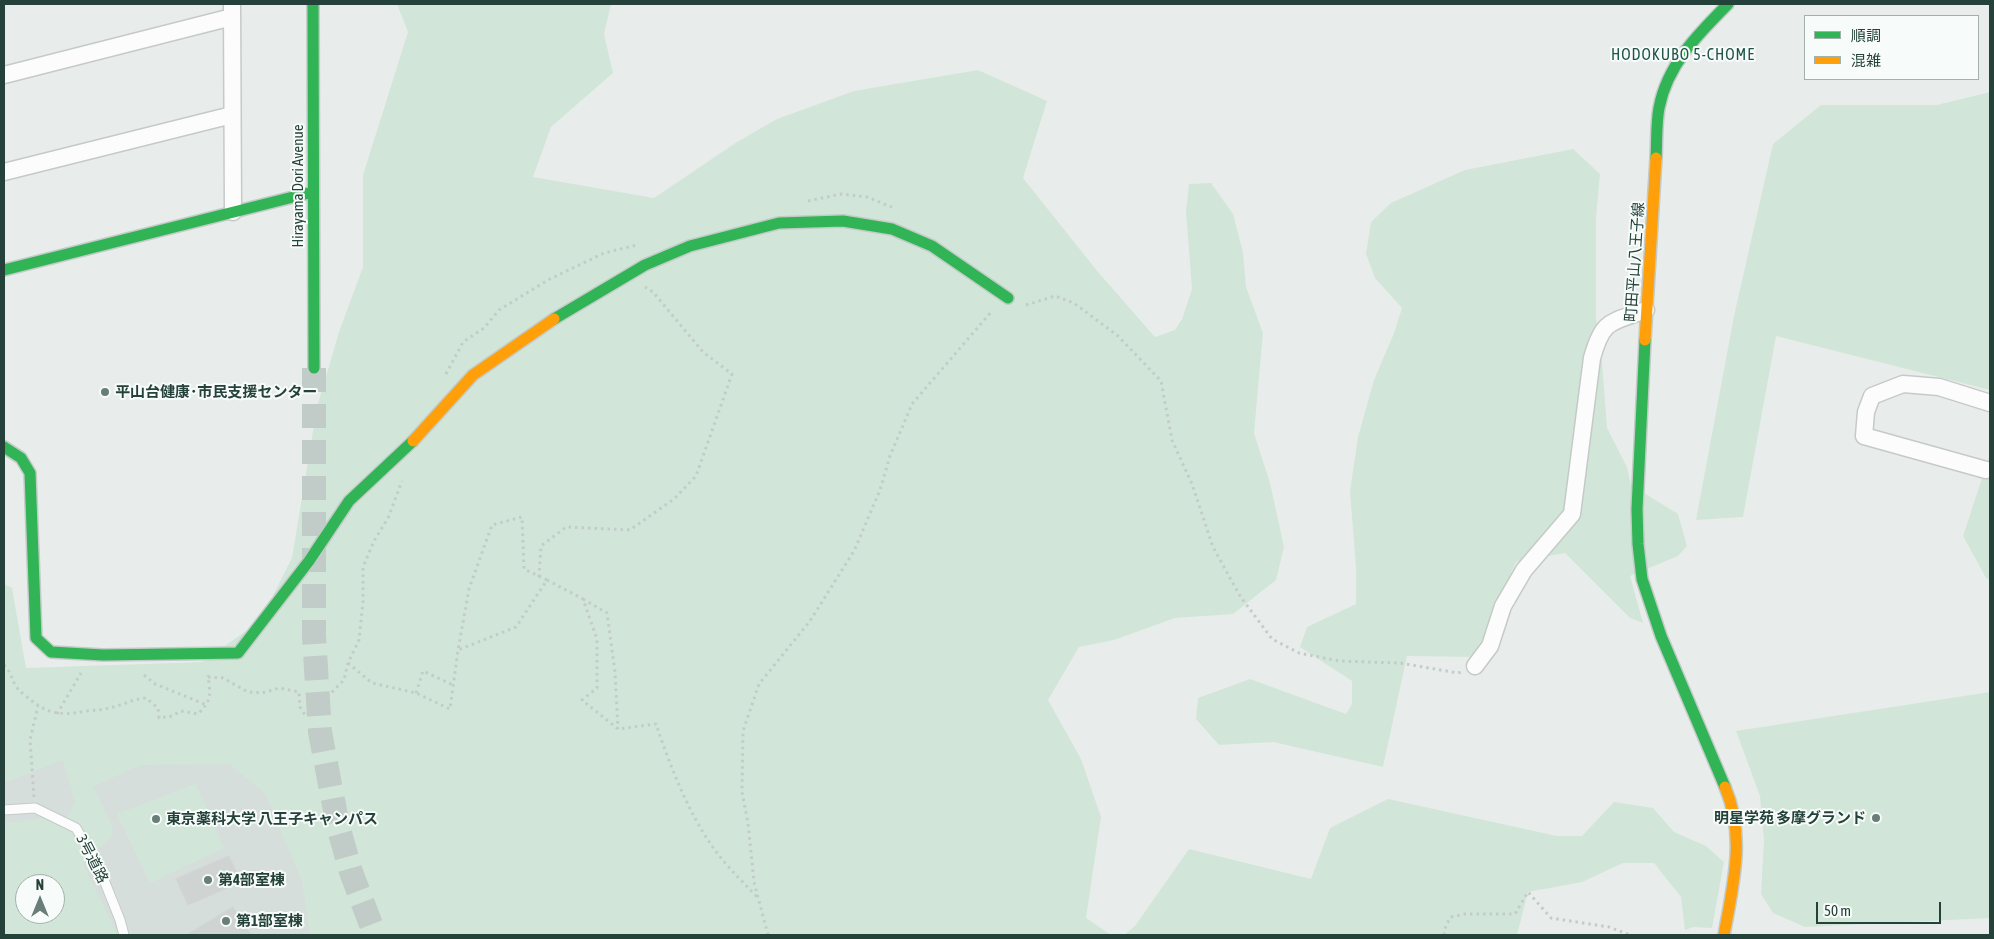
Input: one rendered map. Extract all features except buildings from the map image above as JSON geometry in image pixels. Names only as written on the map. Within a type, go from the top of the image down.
[{"type":"street","name":"Hirayama Dori Avenue","points":[[313,4],[314,368]]},
{"type":"street","name":"町田平山八王子線","points":[[1724,935],[1738,856],[1738,827],[1733,805],[1661,636],[1642,579],[1638,544],[1638,470],[1659,108],[1666,82],[1685,53],[1728,4]]},
{"type":"street","points":[[4,75],[232,10],[233,212]]},
{"type":"street","points":[[4,172],[232,115]]},
{"type":"street","points":[[4,270],[313,192]]},
{"type":"street","points":[[4,447],[21,458],[30,473],[36,638],[51,652],[103,655],[208,655],[238,653],[308,561],[349,501],[401,454],[473,374],[562,314],[645,265],[690,246],[779,223],[843,221],[892,229],[932,246],[1008,298]]},
{"type":"street","points":[[1475,666],[1490,646],[1503,606],[1524,570],[1572,514],[1592,358],[1597,340],[1602,330],[1610,323],[1646,310]]},
{"type":"street","points":[[1986,470],[1864,436],[1866,412],[1872,396],[1903,384],[1939,387],[1990,403]]},
{"type":"lane","name":"3号道路","points":[[4,810],[35,808],[76,828],[100,870],[124,935]]},
{"type":"path","points":[[800,203],[841,194],[867,198],[901,210]]},
{"type":"path","points":[[444,376],[463,342],[484,328],[499,310],[548,280],[604,253],[646,243]]},
{"type":"path","points":[[539,577],[541,546],[566,527],[630,530],[674,500],[696,476],[732,374],[703,352],[653,292],[625,276]]},
{"type":"path","points":[[768,935],[754,882],[748,823],[742,792],[743,731],[758,684],[810,621],[854,551],[880,490],[890,456],[912,404],[996,306],[1008,298],[1027,305],[1055,296],[1074,303],[1118,336],[1161,381],[1172,440],[1192,484],[1213,547],[1240,596],[1272,639],[1299,653],[1339,661],[1400,663],[1458,674],[1475,666]]},
{"type":"path","points":[[208,677],[223,678],[248,692],[262,694],[279,688],[299,692],[300,707],[305,715],[311,713],[344,680],[348,663],[359,640],[363,602],[363,567],[374,540],[388,518],[405,472]]},
{"type":"path","points":[[348,663],[372,684],[416,693],[450,709],[469,589],[492,525],[522,517],[524,569],[607,613],[615,672],[618,729]]},
{"type":"path","points":[[458,650],[516,627],[547,580]]},
{"type":"path","points":[[583,599],[598,639],[597,688],[582,700],[618,729],[656,724],[692,814],[726,864],[758,898]]},
{"type":"path","points":[[57,714],[78,676],[103,655]]},
{"type":"path","points":[[4,665],[8,669],[12,682],[20,692],[38,706],[57,714],[71,715],[114,707],[136,698],[146,698],[158,708],[159,718],[181,712],[198,714],[207,704],[211,691],[208,677],[208,655]]},
{"type":"path","points":[[416,693],[423,671],[453,685]]},
{"type":"path","points":[[140,672],[155,684],[207,704]]},
{"type":"path","points":[[35,808],[30,740],[38,706]]},
{"type":"path","points":[[1444,935],[1451,917],[1465,914],[1515,914],[1528,892],[1551,918],[1609,928],[1630,935]]},
{"type":"shaded area","name":"東京薬科大学 八王子キャンパス","points":[[293,728],[316,935],[4,935],[4,767]]},
{"type":"green space","points":[[397,4],[611,4],[604,34],[613,73],[551,127],[533,177],[654,198],[737,142],[777,119],[854,91],[978,70],[1047,101],[1023,178],[1098,272],[1155,337],[1175,330],[1182,319],[1192,289],[1186,212],[1189,184],[1211,183],[1233,214],[1243,252],[1246,287],[1263,333],[1254,433],[1270,483],[1284,547],[1276,580],[1233,614],[1175,618],[1114,640],[1079,647],[1048,700],[1081,759],[1101,817],[1086,918],[1111,935],[310,935],[302,881],[265,793],[229,764],[141,765],[93,786],[111,824],[113,834],[83,864],[118,935],[4,935],[4,823],[69,815],[75,802],[63,760],[4,783],[4,584],[12,588],[26,668],[202,662],[260,621],[292,558],[317,407],[339,332],[363,267],[363,175],[408,32]]},
{"type":"green space","points":[[1990,92],[1990,390],[1776,336],[1743,517],[1696,520],[1734,316],[1773,144],[1821,105],[1937,105]]},
{"type":"green space","points":[[1573,149],[1600,174],[1596,217],[1596,318],[1602,362],[1607,428],[1627,467],[1631,485],[1678,514],[1687,546],[1678,556],[1630,576],[1643,623],[1630,618],[1565,553],[1516,562],[1475,657],[1407,656],[1383,767],[1273,742],[1219,745],[1196,719],[1198,698],[1250,679],[1346,714],[1352,704],[1352,681],[1300,647],[1307,627],[1356,604],[1356,568],[1350,491],[1358,437],[1374,380],[1394,333],[1402,308],[1375,278],[1366,254],[1371,222],[1391,203],[1465,170]]},
{"type":"green space","points":[[1990,454],[1990,580],[1986,578],[1963,536]]},
{"type":"green space","name":"明星学苑 多摩グランド","points":[[1990,692],[1990,918],[1805,927],[1773,913],[1761,894],[1764,840],[1760,796],[1736,731]]},
{"type":"green space","points":[[196,784],[224,848],[150,883],[117,814]]},
{"type":"green space","points":[[1388,799],[1557,836],[1582,836],[1614,802],[1653,808],[1674,832],[1706,846],[1724,862],[1712,928],[1693,927],[1685,930],[1681,897],[1654,863],[1623,863],[1582,882],[1528,892],[1517,935],[1124,935],[1135,926],[1189,849],[1311,879],[1330,828]]},
{"type":"tunnel","points":[[314,368],[314,636],[320,732],[338,826],[351,872],[375,935]]},
{"type":"traffic: fast","points":[[313,4],[314,368]]},
{"type":"traffic: fast","points":[[1656,158],[1659,108],[1669,78],[1685,51],[1728,4]]},
{"type":"traffic: fast","points":[[4,270],[313,192]]},
{"type":"traffic: fast","points":[[554,319],[645,265],[690,246],[779,223],[843,221],[892,229],[932,246],[1008,298]]},
{"type":"traffic: fast","points":[[1645,340],[1637,509],[1642,579],[1661,636],[1725,787]]},
{"type":"traffic: fast","points":[[4,447],[21,458],[30,473],[36,638],[51,652],[103,655],[238,653],[309,561],[349,501],[413,441]]},
{"type":"traffic: slow","points":[[1645,340],[1656,158]]},
{"type":"traffic: slow","points":[[413,441],[473,375],[554,319]]},
{"type":"traffic: slow","points":[[1724,935],[1736,861],[1735,824],[1725,787]]},
{"type":"place","name":"平山台健康･市民支援センター","points":[[105,392]]},
{"type":"place","name":"明星学苑 多摩グランド","points":[[1876,818]]},
{"type":"place","name":"東京薬科大学 八王子キャンパス","points":[[156,819]]},
{"type":"place","name":"第4部室棟","points":[[208,880]]},
{"type":"place","name":"第1部室棟","points":[[226,921]]},
{"type":"district","name":"HODOKUBO 5-CHOME","points":[[1683,55]]}]
